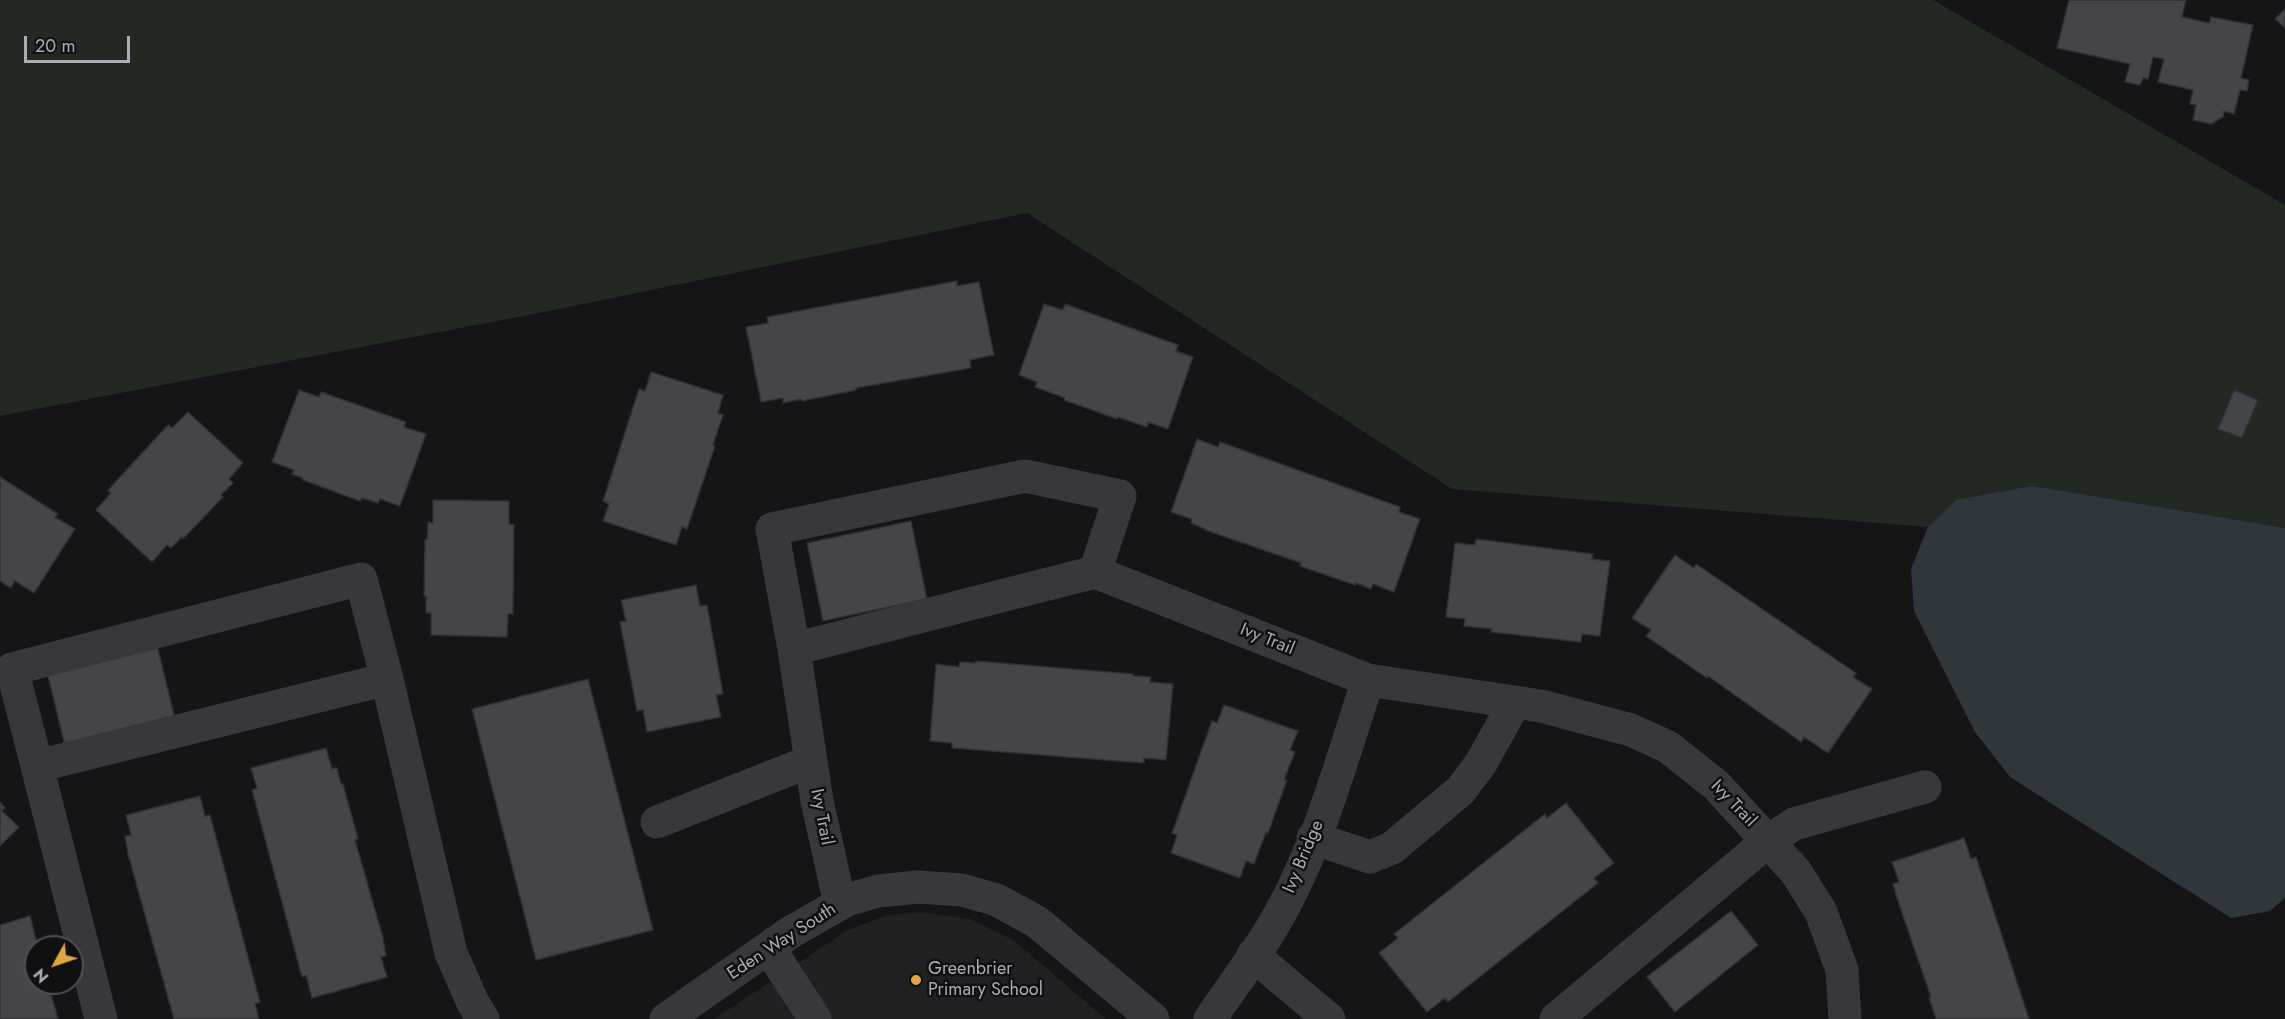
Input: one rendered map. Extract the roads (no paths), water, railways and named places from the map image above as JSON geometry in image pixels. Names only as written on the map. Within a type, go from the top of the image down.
[{"type":"street","name":"Ivy Trail","points":[[840,904],[817,801],[794,649],[772,529],[1025,476],[1120,496],[1095,572],[1368,680],[1541,706],[1630,730],[1668,747],[1716,785],[1796,872],[1821,912],[1842,970],[1845,1019]]},
{"type":"street","points":[[794,649],[1095,572]]},
{"type":"street","points":[[101,1019],[12,669],[361,579],[451,953],[483,1019]]},
{"type":"street","points":[[37,766],[387,680]]},
{"type":"street","name":"Ivy Bridge","points":[[1210,1019],[1274,924],[1313,838],[1368,680]]},
{"type":"street","points":[[1313,838],[1370,856],[1392,848],[1461,790],[1481,763],[1515,702]]},
{"type":"street","points":[[657,822],[811,761]]},
{"type":"street","points":[[1556,1019],[1768,841],[1794,824],[1924,787]]},
{"type":"street","name":"Eden Way South","points":[[666,1019],[791,932],[840,904],[878,891],[918,887],[962,890],[997,900],[1037,922],[1153,1019]]},
{"type":"street","points":[[769,948],[815,1019]]},
{"type":"street","points":[[1253,955],[1329,1019]]},
{"type":"place","name":"Greenbrier Primary School","points":[[916,980]]}]
